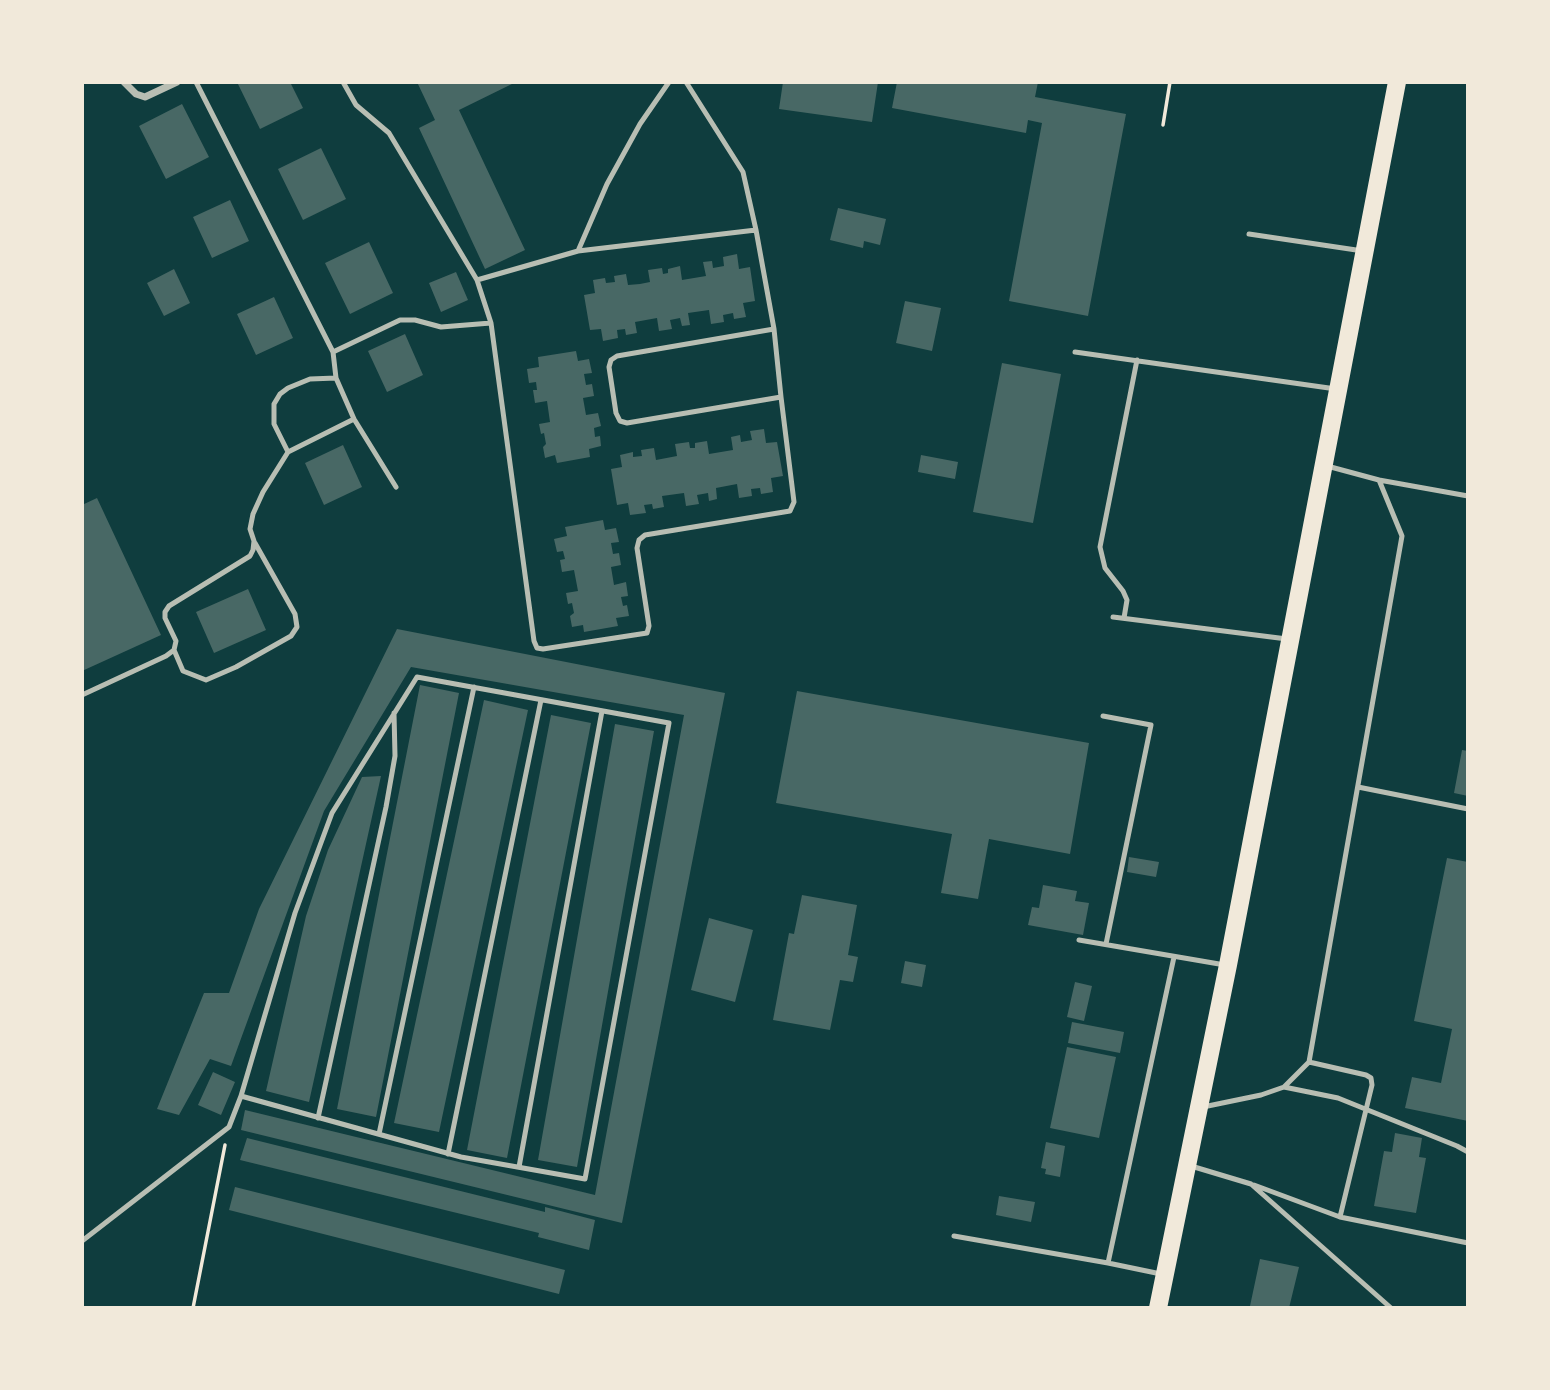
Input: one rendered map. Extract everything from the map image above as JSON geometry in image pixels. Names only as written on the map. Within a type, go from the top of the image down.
[{"type":"main road","points":[[1158,1308],[1200,1108],[1340,390],[1396,82]]},
{"type":"street","points":[[124,82],[136,94],[145,97],[177,82]]},
{"type":"lane","points":[[196,82],[333,352],[336,378],[354,419],[396,487]]},
{"type":"lane","points":[[343,82],[356,105],[389,133],[477,280],[491,323],[534,641],[537,648],[542,649],[647,633],[649,626],[637,548],[639,540],[645,535],[790,511],[794,502],[774,330],[743,172],[686,82]]},
{"type":"lane","points":[[578,251],[607,184],[639,124],[669,82]]},
{"type":"lane","points":[[477,280],[578,251],[756,230]]},
{"type":"lane","points":[[1250,234],[1366,251]]},
{"type":"lane","points":[[333,352],[400,320],[415,320],[441,327],[491,323]]},
{"type":"lane","points":[[774,330],[617,356],[611,360],[609,368],[616,413],[620,421],[627,423],[781,397]]},
{"type":"lane","points":[[1075,352],[1340,390]]},
{"type":"lane","points":[[1124,618],[1127,600],[1105,568],[1100,547],[1137,360]]},
{"type":"lane","points":[[288,452],[274,424],[274,404],[280,394],[310,379],[336,378]]},
{"type":"lane","points":[[254,541],[250,556],[169,606],[165,612],[176,641],[174,650],[183,671],[206,680],[236,667],[291,636],[297,627],[295,614],[254,541],[250,529],[253,514],[263,492],[288,452],[354,419]]},
{"type":"lane","points":[[1324,465],[1379,480],[1468,496]]},
{"type":"lane","points":[[1200,1108],[1261,1095],[1284,1087],[1309,1062],[1402,536],[1379,480]]},
{"type":"lane","points":[[1113,617],[1290,639]]},
{"type":"lane","points":[[82,695],[174,650]]},
{"type":"lane","points":[[82,1241],[229,1127],[241,1096],[295,913],[332,813],[417,677],[669,723],[585,1179],[448,1154],[241,1096]]},
{"type":"lane","points":[[379,1135],[474,687]]},
{"type":"lane","points":[[448,1154],[541,699]]},
{"type":"lane","points":[[519,1167],[602,711]]},
{"type":"lane","points":[[318,1118],[386,807],[395,756],[394,713]]},
{"type":"lane","points":[[1103,716],[1151,725],[1106,944]]},
{"type":"lane","points":[[1358,787],[1468,809]]},
{"type":"lane","points":[[1079,940],[1228,965]]},
{"type":"lane","points":[[1108,1264],[1174,957]]},
{"type":"lane","points":[[1309,1062],[1366,1074],[1371,1078],[1372,1085],[1340,1217]]},
{"type":"lane","points":[[1284,1087],[1338,1098],[1468,1152]]},
{"type":"lane","points":[[1187,1165],[1251,1184],[1340,1217],[1468,1243]]},
{"type":"lane","points":[[1251,1184],[1391,1308]]},
{"type":"lane","points":[[954,1236],[1164,1275]]},
{"type":"path","points":[[1163,125],[1170,82]]},
{"type":"path","points":[[193,1308],[229,1127]]},
{"type":"building","points":[[237,82],[290,82],[303,108],[260,129]]},
{"type":"building","points":[[417,82],[516,82],[459,110],[525,250],[485,269],[419,128],[435,120]]},
{"type":"building","points":[[783,82],[878,82],[872,122],[779,109]]},
{"type":"building","points":[[897,82],[1038,82],[1035,97],[1126,114],[1088,316],[1009,301],[1042,123],[1028,120],[1026,133],[892,108]]},
{"type":"building","points":[[182,104],[209,157],[166,179],[139,126]]},
{"type":"building","points":[[321,148],[346,199],[303,220],[278,169]]},
{"type":"building","points":[[230,200],[249,241],[212,258],[193,217]]},
{"type":"building","points":[[838,208],[886,219],[880,245],[864,241],[863,248],[830,240]]},
{"type":"building","points":[[369,242],[393,293],[350,314],[325,263]]},
{"type":"building","points":[[737,254],[739,269],[750,267],[755,301],[743,303],[746,317],[734,319],[733,313],[723,315],[724,322],[711,324],[709,310],[688,313],[690,325],[682,326],[680,318],[670,320],[672,329],[659,331],[657,318],[635,322],[637,333],[626,335],[625,329],[617,330],[618,338],[603,341],[601,329],[590,330],[584,295],[595,293],[593,280],[605,278],[606,283],[615,282],[614,276],[626,274],[628,285],[640,284],[650,282],[648,270],[662,268],[663,274],[668,273],[668,269],[680,266],[682,280],[706,276],[703,262],[712,261],[713,268],[724,266],[723,257]]},
{"type":"building","points":[[174,269],[190,303],[164,316],[147,283]]},
{"type":"building","points":[[456,272],[468,300],[441,312],[429,283]]},
{"type":"building","points":[[274,297],[293,338],[256,355],[237,314]]},
{"type":"building","points":[[905,301],[941,308],[932,351],[896,343]]},
{"type":"building","points":[[405,334],[423,375],[387,392],[368,351]]},
{"type":"building","points":[[576,351],[578,361],[589,359],[592,373],[584,374],[586,385],[592,384],[594,396],[583,398],[586,415],[598,413],[601,426],[594,428],[595,437],[600,436],[601,446],[589,449],[590,457],[557,463],[555,455],[545,458],[543,447],[546,444],[539,424],[550,422],[547,401],[535,403],[533,390],[537,390],[536,382],[529,383],[527,369],[539,367],[538,357]]},
{"type":"building","points":[[1002,363],[1061,374],[1033,523],[973,512]]},
{"type":"building","points":[[764,429],[766,443],[777,442],[783,476],[771,478],[773,492],[761,494],[760,488],[751,489],[752,496],[739,498],[737,484],[716,488],[717,499],[709,501],[708,493],[697,495],[699,504],[686,506],[684,493],[662,496],[664,507],[653,509],[652,504],[644,505],[646,513],[630,515],[628,503],[617,505],[611,469],[622,467],[620,455],[633,452],[633,457],[642,456],[641,450],[654,448],[656,460],[677,456],[675,444],[689,442],[690,448],[695,448],[695,443],[707,441],[709,454],[733,450],[731,437],[740,435],[741,442],[752,440],[750,431]]},
{"type":"building","points":[[343,445],[362,487],[324,505],[305,463]]},
{"type":"building","points":[[921,455],[958,462],[955,479],[918,472]]},
{"type":"building","points":[[97,498],[161,635],[82,671],[82,505]]},
{"type":"building","points":[[603,520],[605,530],[616,528],[619,542],[611,543],[613,554],[619,553],[621,565],[611,567],[614,585],[626,582],[628,596],[621,597],[623,606],[627,605],[629,616],[616,618],[618,626],[584,632],[583,625],[572,627],[570,616],[574,613],[572,603],[568,604],[566,593],[578,591],[574,570],[562,572],[560,560],[565,559],[563,551],[557,552],[554,539],[567,536],[565,527]]},
{"type":"building","points":[[248,589],[266,630],[214,653],[196,612]]},
{"type":"building","points":[[397,629],[725,693],[622,1223],[241,1130],[245,1110],[595,1195],[684,715],[411,667],[324,811],[231,1066],[210,1059],[179,1115],[157,1109],[204,993],[229,993],[259,909]]},
{"type":"building","points":[[420,685],[459,693],[376,1117],[337,1109]]},
{"type":"building","points":[[797,691],[1089,743],[1070,854],[989,839],[978,899],[941,893],[952,834],[776,803]]},
{"type":"building","points":[[484,700],[528,710],[439,1132],[394,1123]]},
{"type":"building","points":[[551,715],[591,723],[507,1158],[467,1150]]},
{"type":"building","points":[[615,724],[654,731],[577,1167],[538,1160]]},
{"type":"building","points":[[1462,750],[1468,751],[1468,796],[1454,793]]},
{"type":"building","points":[[381,776],[309,1102],[266,1091],[306,916],[328,850],[362,777]]},
{"type":"building","points":[[1129,857],[1159,862],[1156,877],[1127,872]]},
{"type":"building","points":[[1447,858],[1468,862],[1468,1121],[1405,1108],[1412,1077],[1441,1083],[1452,1029],[1414,1021]]},
{"type":"building","points":[[1043,885],[1077,891],[1075,901],[1089,903],[1083,935],[1028,925],[1032,907],[1039,908]]},
{"type":"building","points":[[802,895],[857,905],[848,955],[858,957],[853,982],[840,980],[830,1030],[773,1020],[789,933],[794,934]]},
{"type":"building","points":[[709,918],[753,930],[735,1002],[691,990]]},
{"type":"building","points":[[905,961],[926,965],[922,987],[901,983]]},
{"type":"building","points":[[1075,982],[1092,986],[1084,1021],[1067,1017]]},
{"type":"building","points":[[1072,1022],[1124,1032],[1120,1053],[1068,1043]]},
{"type":"building","points":[[1067,1047],[1116,1057],[1099,1138],[1050,1128]]},
{"type":"building","points":[[213,1072],[235,1082],[221,1115],[198,1105]]},
{"type":"building","points":[[1395,1133],[1422,1138],[1419,1157],[1426,1158],[1416,1213],[1374,1206],[1384,1151],[1392,1152]]},
{"type":"building","points":[[247,1138],[545,1212],[545,1207],[595,1220],[589,1250],[538,1237],[539,1233],[240,1160]]},
{"type":"building","points":[[1046,1142],[1065,1146],[1060,1177],[1045,1174],[1046,1169],[1041,1168]]},
{"type":"building","points":[[235,1187],[565,1270],[559,1294],[229,1210]]},
{"type":"building","points":[[999,1196],[1035,1202],[1031,1222],[996,1215]]},
{"type":"building","points":[[1260,1259],[1299,1267],[1289,1308],[1250,1306]]}]
